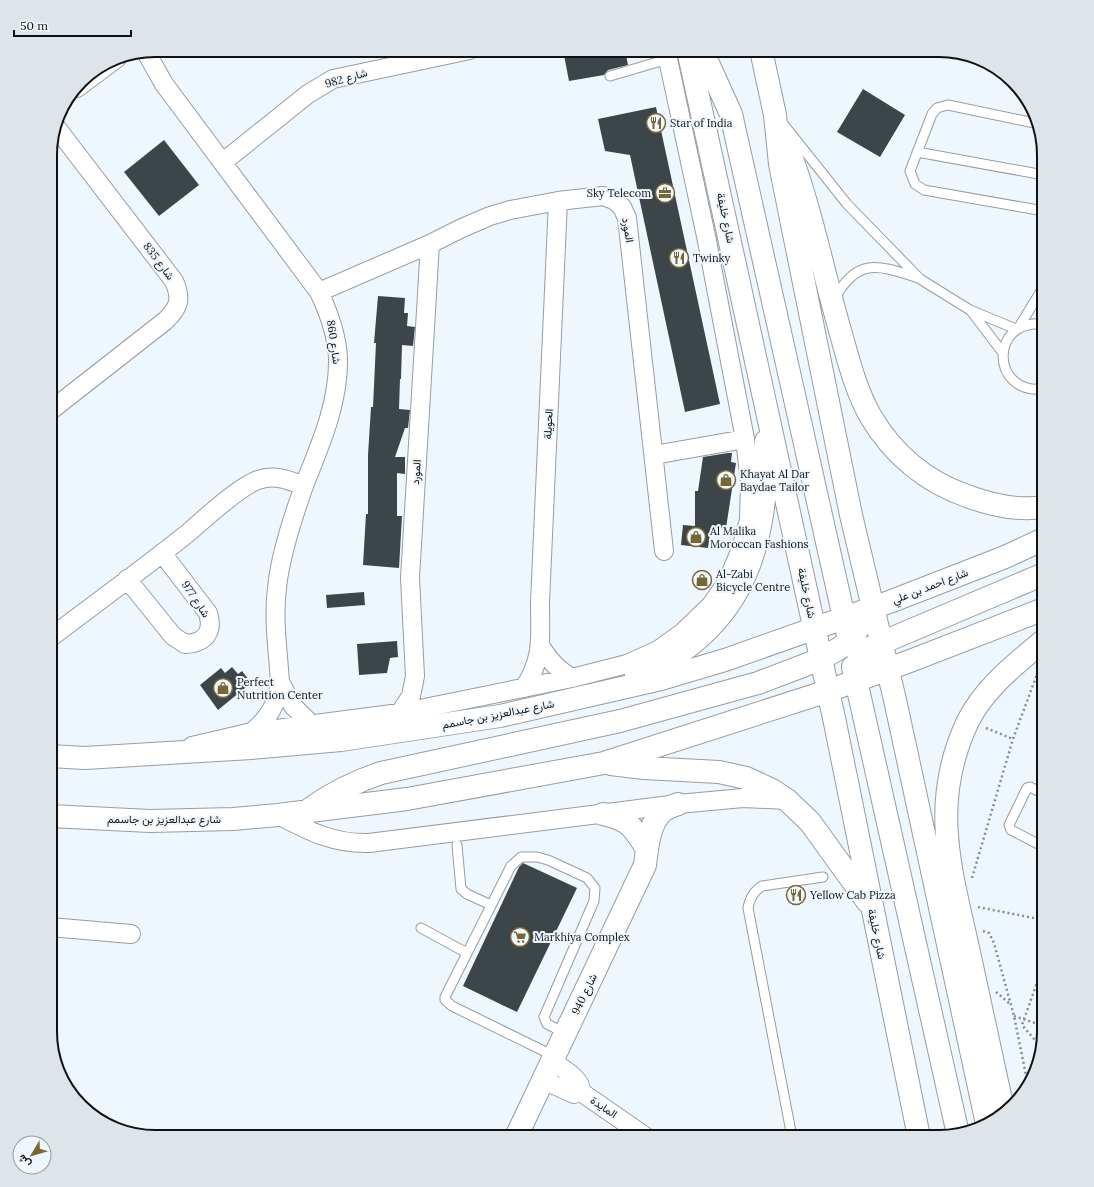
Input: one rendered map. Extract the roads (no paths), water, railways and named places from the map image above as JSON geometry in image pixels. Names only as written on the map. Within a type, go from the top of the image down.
[{"type":"main road","name":"شارع خليفة","points":[[690,57],[815,629],[918,1130]]},
{"type":"main road","points":[[705,57],[731,114],[798,409],[957,1128]]},
{"type":"main road","points":[[762,57],[775,115],[780,164],[851,514],[887,669],[986,1118]]},
{"type":"main road","points":[[775,115],[801,183],[852,373],[871,416],[889,443],[912,467],[948,490],[986,503],[1022,508],[1037,507]]},
{"type":"main road","points":[[575,688],[625,681],[668,660],[704,634],[722,615],[737,593],[751,560],[763,508],[768,411]]},
{"type":"main road","name":"شارع احمد بن علي","points":[[815,629],[1005,557],[1037,542]]},
{"type":"main road","points":[[307,811],[332,793],[362,779],[381,773],[620,722],[758,683],[821,659],[850,650],[880,644],[1037,577]]},
{"type":"main road","points":[[828,691],[872,608]]},
{"type":"main road","points":[[828,691],[1037,612]]},
{"type":"main road","points":[[815,629],[874,666],[887,669]]},
{"type":"main road","name":"شارع عبدالعزيز بن جاسمم","points":[[57,756],[85,758],[341,740],[500,716],[575,688],[660,679],[725,660],[815,629]]},
{"type":"main road","points":[[1002,1107],[951,871],[945,828],[947,789],[950,768],[969,721],[980,703],[1000,678],[1037,646]]},
{"type":"main road","name":"شارع عبدالعزيز بن جاسمم","points":[[57,816],[150,821],[233,819],[407,799],[604,763],[828,691]]},
{"type":"main road","points":[[604,763],[644,768],[719,772],[746,778],[787,800],[810,822],[871,907]]},
{"type":"main road","name":"شارع 940","points":[[519,1130],[645,865],[647,849],[656,820],[663,811],[678,804]]},
{"type":"main road","points":[[603,814],[617,817],[628,823],[647,849]]},
{"type":"street","name":"شارع 860","points":[[149,57],[164,84],[319,292],[329,312],[338,358],[337,384],[329,419],[304,486],[287,542],[276,588],[280,682],[278,697],[272,710],[263,722],[252,732]]},
{"type":"street","name":"شارع 982","points":[[223,162],[308,94],[333,79],[437,57]]},
{"type":"street","points":[[654,455],[745,439],[706,236],[669,57]]},
{"type":"street","name":"شارع 835","points":[[57,406],[165,321],[174,312],[179,300],[178,290],[174,281],[60,132]]},
{"type":"street","name":"المورد","points":[[319,292],[430,244],[490,216],[558,201],[603,196],[614,200],[622,207],[627,218],[664,551]]},
{"type":"street","name":"الحويلة","points":[[524,688],[532,676],[541,647],[540,594],[558,201]]},
{"type":"street","name":"المورد","points":[[400,713],[411,696],[415,676],[410,578],[430,244]]},
{"type":"street","name":"شارع عبدالعزيز بن جاسمم","points":[[173,752],[203,742],[252,732],[400,713],[524,688],[575,688],[658,650],[683,632],[711,605],[727,582],[741,549],[749,520],[750,482],[745,439]]},
{"type":"street","points":[[57,633],[256,480],[269,477],[281,477],[304,486]]},
{"type":"street","name":"شارع 977","points":[[127,579],[173,636],[185,644],[198,642],[208,634],[210,629],[208,613],[162,553]]},
{"type":"street","points":[[541,647],[549,660],[575,688]]},
{"type":"street","name":"المورد","points":[[415,676],[425,693],[439,706]]},
{"type":"street","name":"شارع 860","points":[[280,682],[293,706],[312,725]]},
{"type":"street","points":[[278,815],[313,833],[349,843],[369,843],[678,804],[743,798],[787,800]]},
{"type":"street","points":[[57,927],[131,934]]},
{"type":"street","name":"المايدة","points":[[549,1066],[574,1094],[582,1092],[636,1130]]},
{"type":"lane","points":[[610,76],[660,57]]},
{"type":"lane","points":[[1032,122],[948,105],[941,106],[932,114],[910,171],[911,179],[919,188],[1037,210]]},
{"type":"lane","points":[[775,115],[847,204],[920,279],[970,310],[1018,328],[1037,323]]},
{"type":"lane","points":[[917,152],[1037,174]]},
{"type":"lane","points":[[832,303],[843,284],[864,268],[882,267],[920,279]]},
{"type":"lane","points":[[1037,297],[1018,328],[1007,340],[1003,353],[1005,369],[1015,382],[1024,388],[1037,390]]},
{"type":"lane","points":[[970,310],[1003,353]]},
{"type":"lane","points":[[1037,790],[1030,787],[1027,788],[1009,825],[1011,830],[1037,843]]},
{"type":"lane","points":[[457,845],[461,889],[467,894],[491,905]]},
{"type":"lane","points":[[549,1066],[452,1006],[445,1000],[446,994],[511,866],[520,857],[537,857],[548,860],[588,878],[595,888],[594,901],[544,1017],[547,1024],[565,1033]]},
{"type":"lane","points":[[791,1130],[748,908],[750,899],[755,891],[762,886],[823,877]]},
{"type":"lane","points":[[421,928],[467,953]]},
{"type":"place","name":"Star of India","points":[[656,123]]},
{"type":"place","name":"Sky Telecom","points":[[665,193]]},
{"type":"place","name":"Twinky","points":[[679,258]]},
{"type":"place","name":"Khayat Al Dar Baydae Tailor","points":[[726,480]]},
{"type":"place","name":"Al Malika Moroccan Fashions","points":[[696,537]]},
{"type":"place","name":"Al-Zabi Bicycle Centre","points":[[702,580]]},
{"type":"place","name":"Perfect Nutrition Center","points":[[223,688]]},
{"type":"place","name":"Yellow Cab Pizza","points":[[796,895]]},
{"type":"place","name":"Markhiya Complex","points":[[520,937]]}]
